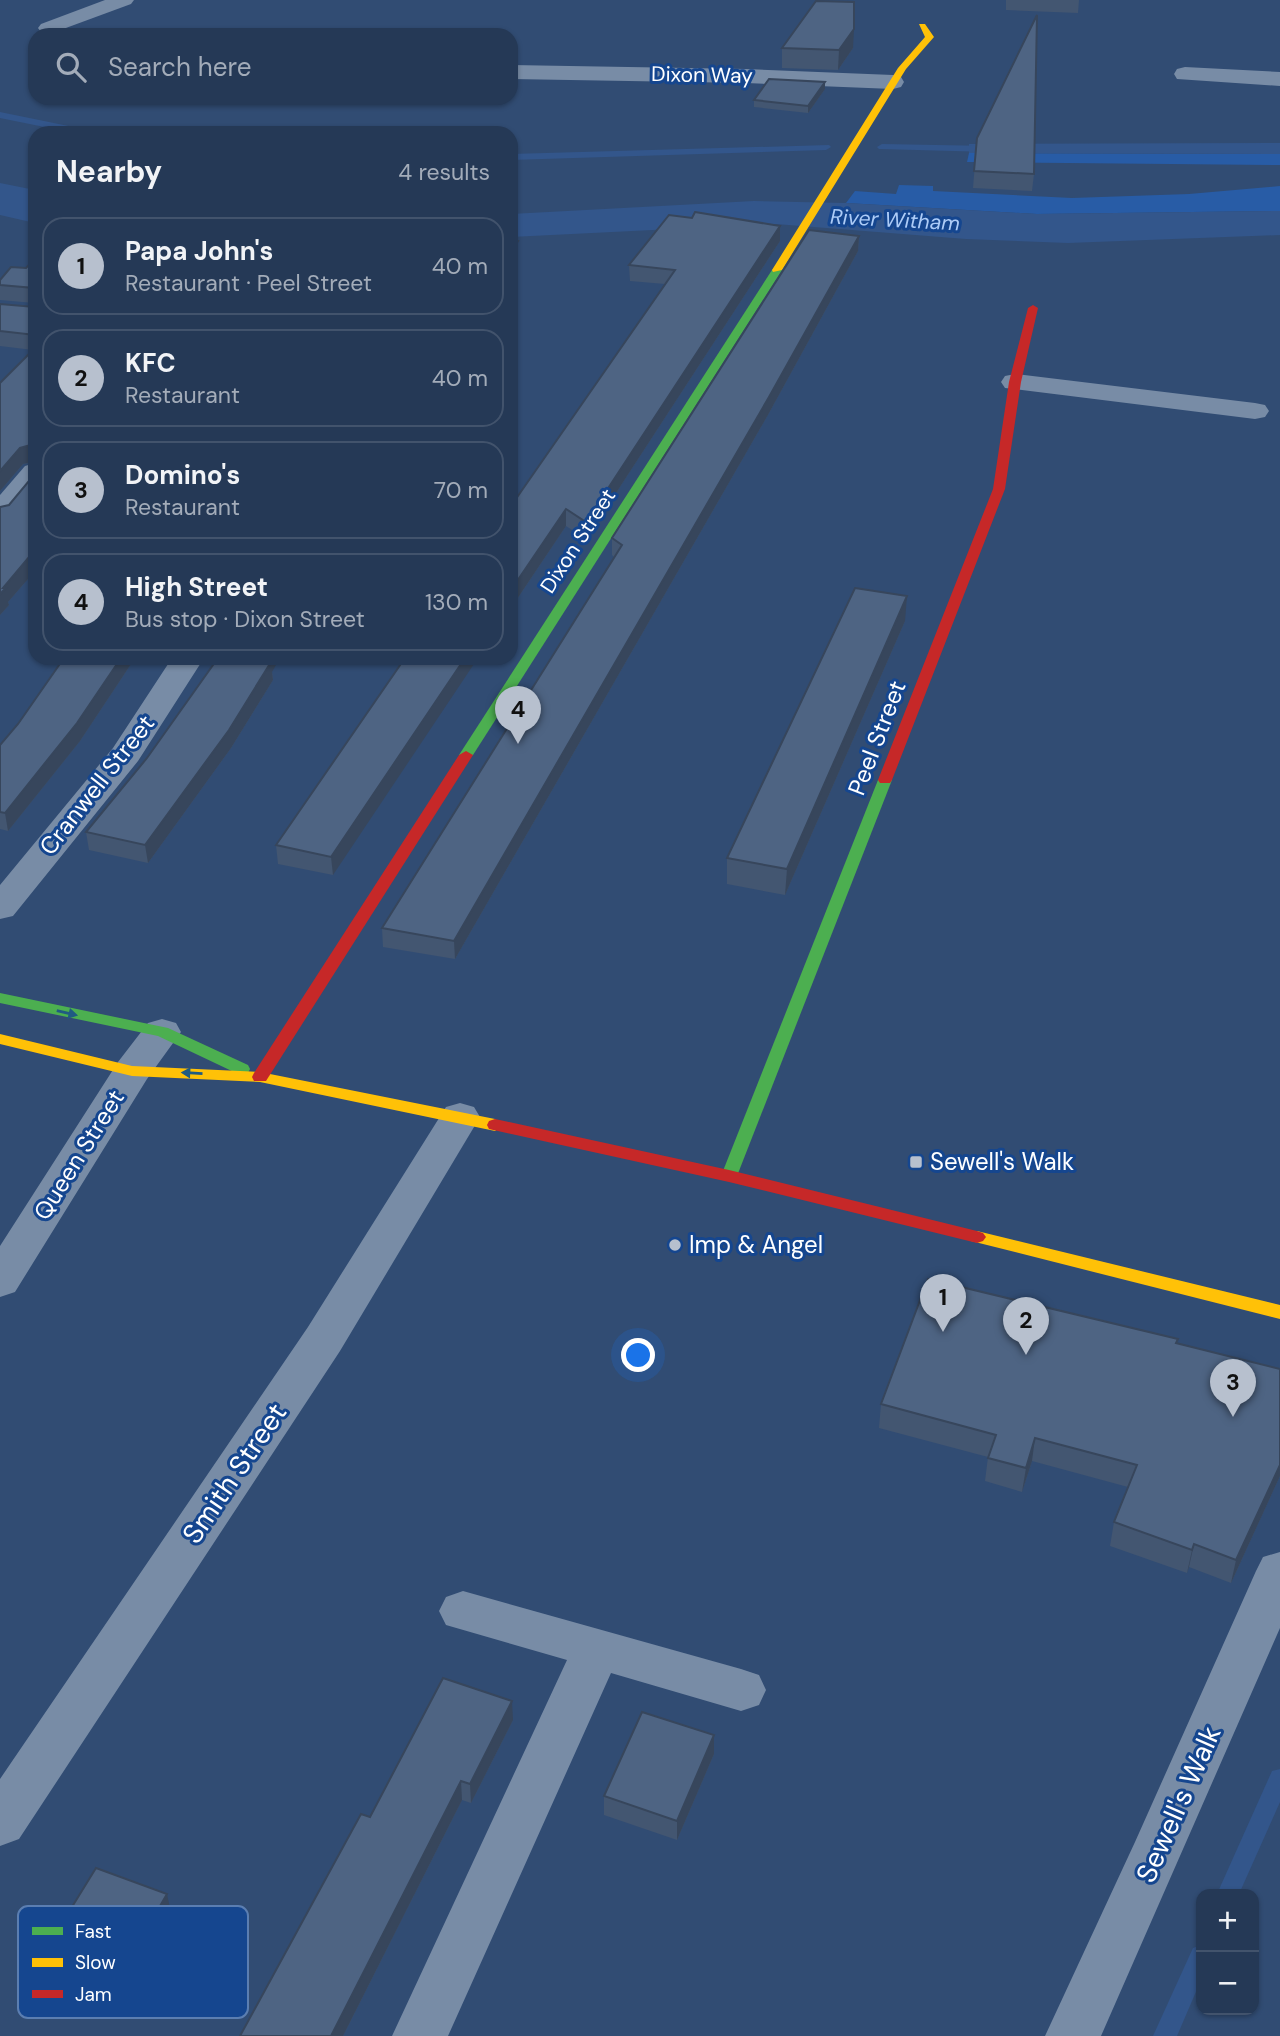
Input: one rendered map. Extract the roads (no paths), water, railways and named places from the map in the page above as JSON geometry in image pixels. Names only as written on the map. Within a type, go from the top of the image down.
[{"type":"street","points":[[75,0],[97,9]]},
{"type":"street","points":[[48,28],[124,0]]},
{"type":"street","name":"Dixon Street","points":[[906,63],[899,49],[928,7]]},
{"type":"street","name":"Dixon Street","points":[[260,1077],[826,194],[893,82],[906,63],[924,48],[930,37],[911,34]]},
{"type":"street","points":[[1165,62],[1178,80],[1280,79]]},
{"type":"street","name":"Dixon Way","points":[[518,72],[746,76],[893,82]]},
{"type":"street","name":"Peel Street","points":[[729,1176],[999,489],[1015,382],[1033,308]]},
{"type":"street","points":[[1015,382],[1255,411]]},
{"type":"street","points":[[0,514],[28,480]]},
{"type":"street","name":"Cranwell Street","points":[[0,908],[126,754],[183,665]]},
{"type":"street","points":[[0,998],[162,1032],[260,1077]]},
{"type":"street","name":"Queen Street","points":[[0,1281],[132,1070],[162,1032]]},
{"type":"street","points":[[0,1039],[132,1070],[260,1077],[460,1118],[729,1176],[1280,1312]]},
{"type":"street","name":"Smith Street","points":[[0,1823],[324,1339],[460,1118]]},
{"type":"street","name":"Sewell's Walk","points":[[1073,2036],[1161,1844],[1280,1570]]},
{"type":"street","points":[[463,1611],[741,1690]]},
{"type":"street","points":[[420,2036],[597,1648]]},
{"type":"water","points":[[1280,143],[1280,154],[969,153],[969,144]]},
{"type":"water","points":[[0,183],[28,189],[28,221],[0,215]]},
{"type":"water","name":"River Witham","points":[[754,201],[846,203],[1037,214],[1280,211],[1280,235],[1068,243],[966,239],[776,224],[518,237],[518,214]]},
{"type":"waterway","points":[[0,115],[54,126]]},
{"type":"waterway","points":[[518,157],[826,147]]},
{"type":"waterway","points":[[882,147],[991,149]]},
{"type":"waterway","points":[[1230,1889],[1280,1778]]},
{"type":"waterway","points":[[1165,2036],[1196,1966]]},
{"type":"place","name":"High Street","points":[[518,744]]},
{"type":"place","name":"Sewell's Walk","points":[[916,1162]]},
{"type":"place","name":"Imp & Angel","points":[[675,1245]]},
{"type":"place","name":"Papa John's","points":[[943,1332]]},
{"type":"place","name":"KFC","points":[[1026,1355]]},
{"type":"place","name":"Domino's","points":[[1233,1417]]}]
